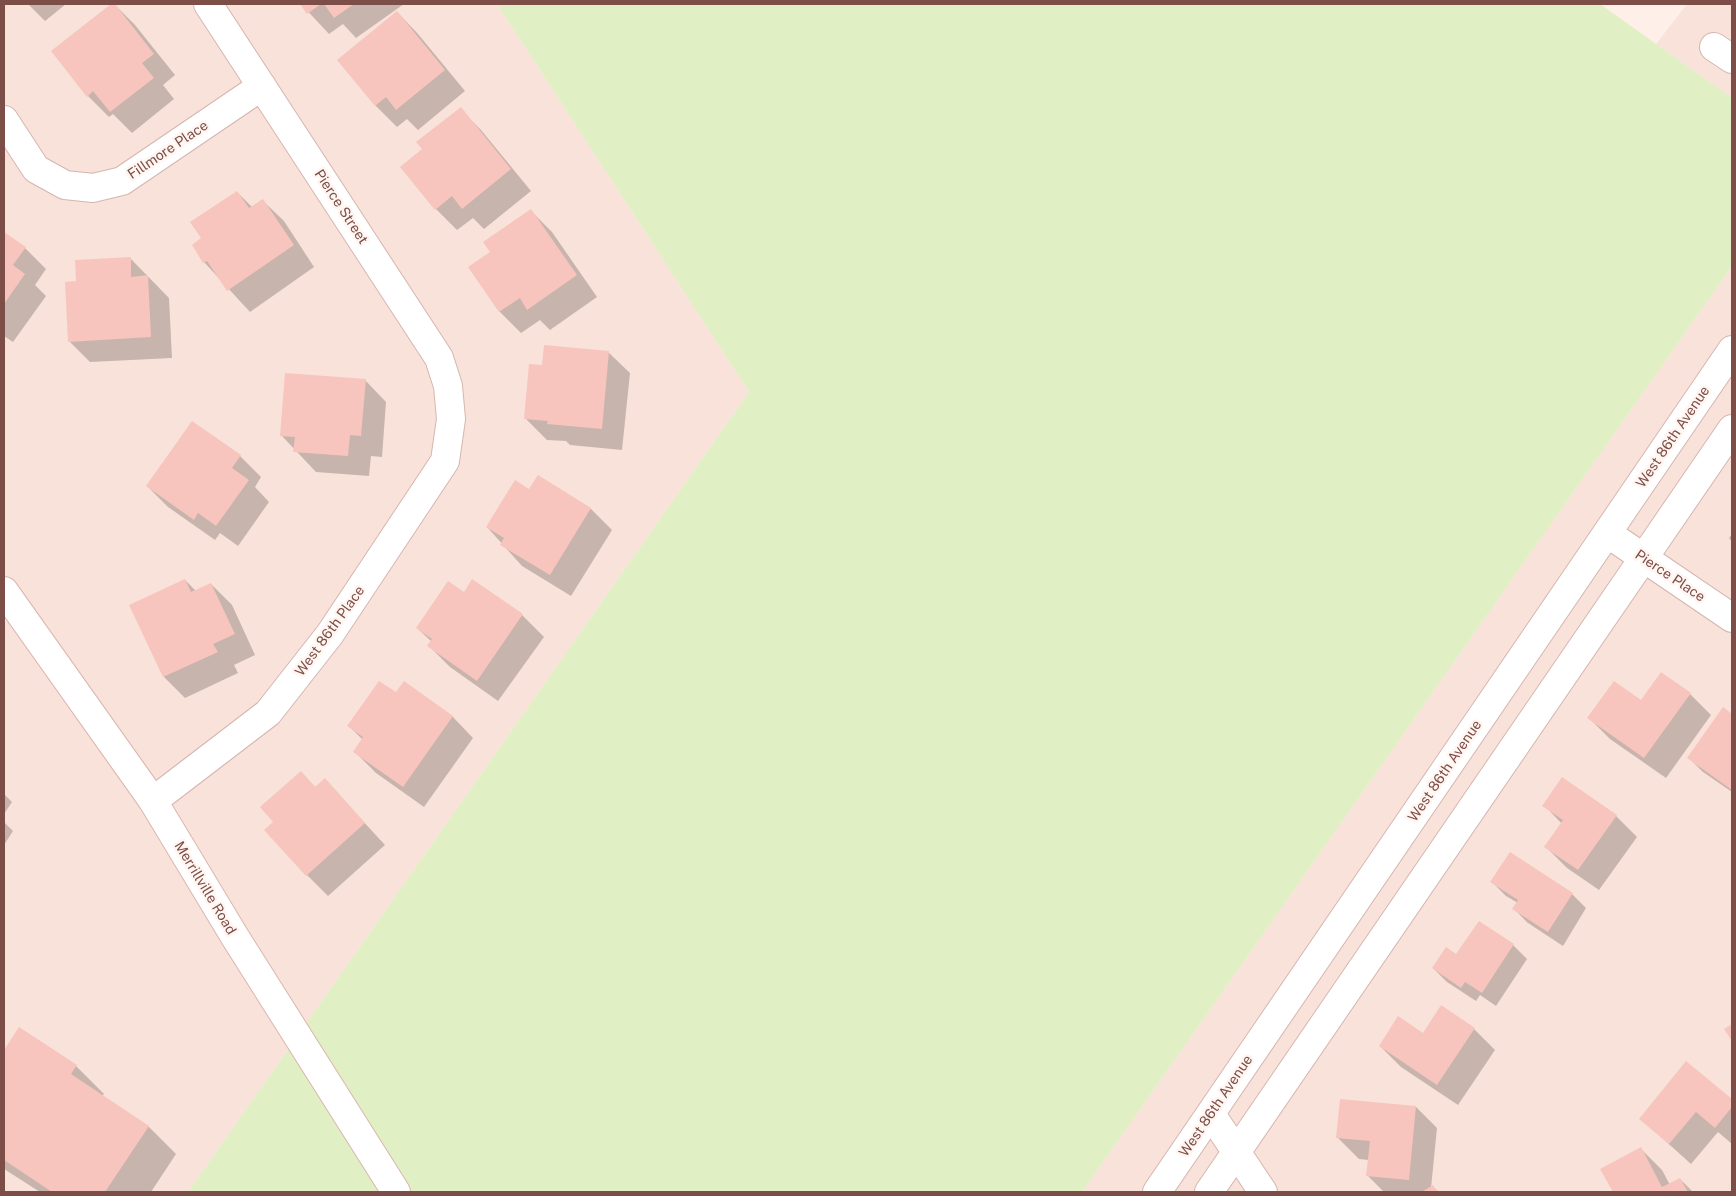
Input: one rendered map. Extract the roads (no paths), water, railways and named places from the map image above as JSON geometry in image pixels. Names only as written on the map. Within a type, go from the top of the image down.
[{"type":"street","name":"Pierce Street","points":[[208,4],[439,358],[448,386],[451,419]]},
{"type":"street","name":"Fillmore Place","points":[[4,120],[36,168],[65,185],[93,188],[122,181],[262,86]]},
{"type":"street","name":"West 86th Avenue","points":[[1157,1192],[1732,350]]},
{"type":"street","name":"West 86th Place","points":[[153,801],[268,713],[330,634],[445,461],[451,419]]},
{"type":"street","points":[[1210,1192],[1732,429]]},
{"type":"street","name":"Pierce Place","points":[[1607,533],[1732,618]]},
{"type":"street","name":"Merrillville Road","points":[[4,591],[153,801],[235,937],[396,1192]]},
{"type":"street","points":[[1211,1114],[1263,1192]]}]
